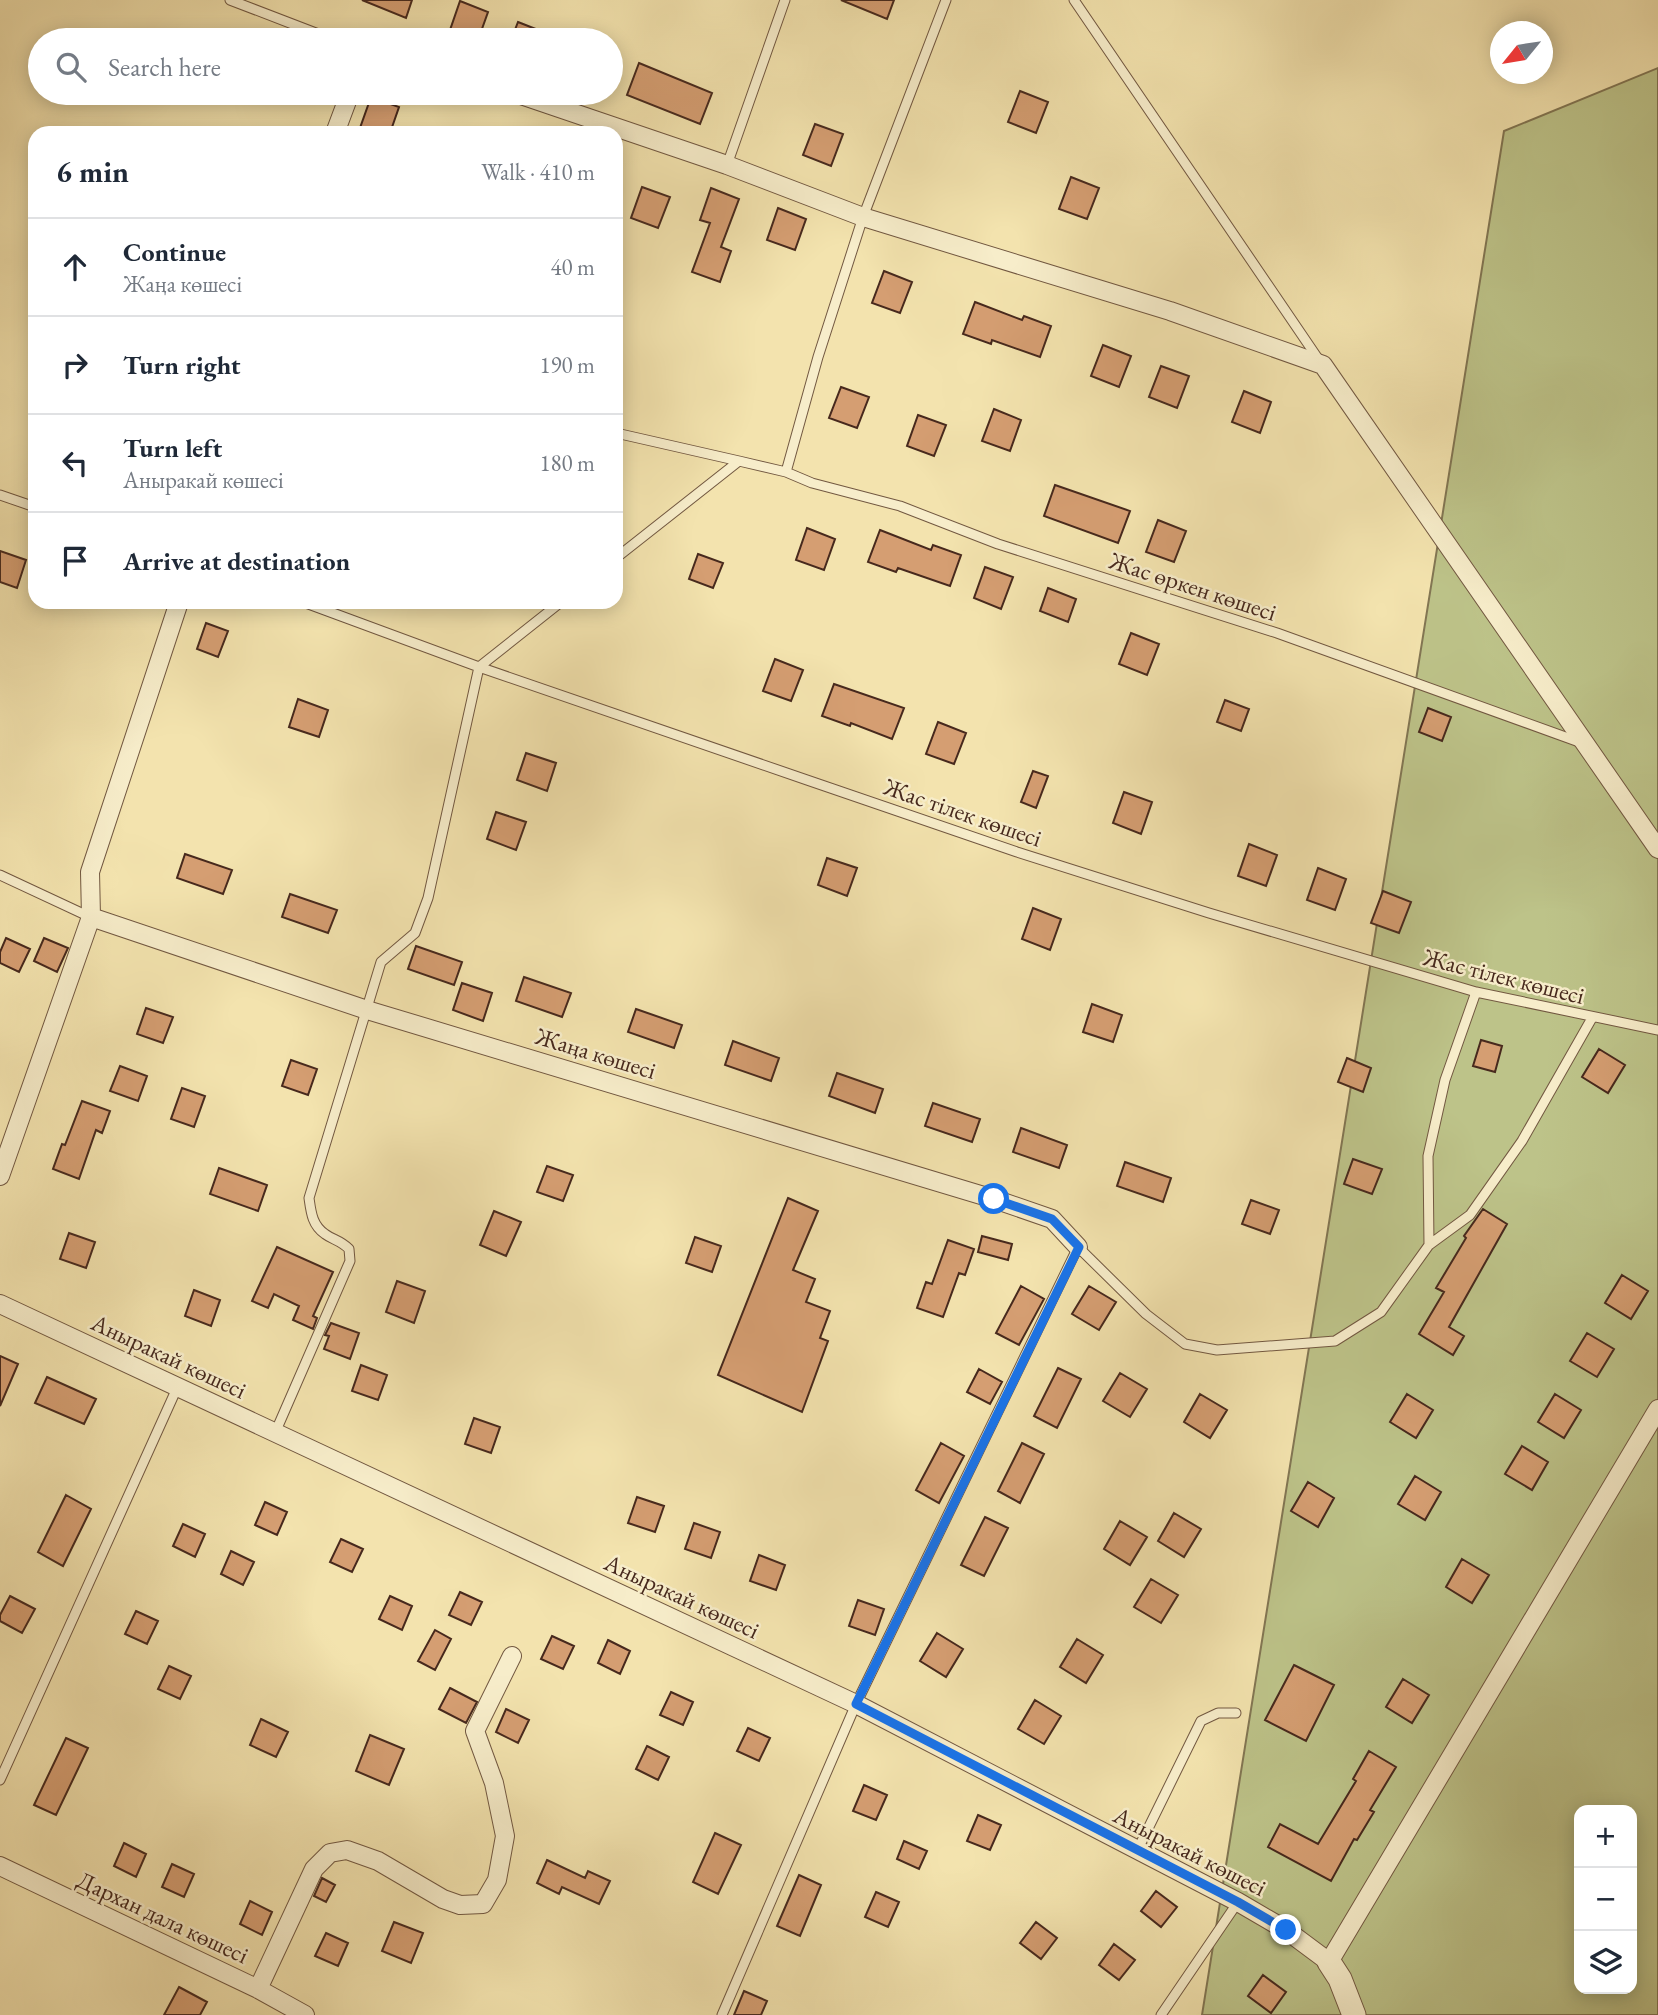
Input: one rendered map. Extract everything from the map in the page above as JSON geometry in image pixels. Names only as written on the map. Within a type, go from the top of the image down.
[{"type":"street","points":[[338,126],[346,105]]},
{"type":"street","points":[[550,105],[612,126]]},
{"type":"street","points":[[623,130],[727,165],[863,217],[1170,312],[1323,365],[1658,849]]},
{"type":"street","points":[[0,1176],[90,917],[90,872],[176,609]]},
{"type":"street","name":"Жаңа көшесі","points":[[90,917],[367,1010],[994,1199],[1052,1219],[1079,1247]]},
{"type":"street","name":"Аныракай көшесі","points":[[0,1304],[856,1704],[1238,1902],[1286,1930],[1329,1962]]},
{"type":"street","points":[[1354,2015],[1340,1979],[1329,1962],[1658,1409]]},
{"type":"street","points":[[258,1989],[314,1869],[330,1853],[347,1850],[378,1861],[443,1899],[460,1905],[483,1904],[498,1880],[505,1836],[494,1783],[475,1731],[512,1656]]},
{"type":"street","name":"Дархан дала көшесі","points":[[0,1866],[258,1989],[304,2015]]},
{"type":"lane","points":[[230,0],[303,28]]},
{"type":"lane","points":[[727,165],[785,0]]},
{"type":"lane","points":[[786,472],[818,357],[863,217],[946,0]]},
{"type":"lane","points":[[1074,0],[1323,365]]},
{"type":"lane","name":"Жас өркен көшесі","points":[[623,435],[786,472],[812,483],[900,506],[998,544],[1277,633],[1586,745]]},
{"type":"lane","points":[[623,552],[739,461]]},
{"type":"lane","points":[[0,495],[28,505]]},
{"type":"lane","name":"Жас тілек көшесі","points":[[322,609],[479,667],[1017,852],[1209,913],[1476,992],[1658,1030]]},
{"type":"lane","points":[[275,1433],[350,1261],[349,1249],[340,1239],[325,1235],[312,1220],[309,1198],[381,962],[415,933],[428,898],[479,667],[552,609]]},
{"type":"lane","points":[[0,875],[90,917]]},
{"type":"lane","points":[[1429,1245],[1428,1156],[1445,1080],[1476,992]]},
{"type":"lane","points":[[722,2015],[856,1704],[1079,1247],[1146,1314],[1185,1344],[1217,1350],[1335,1341],[1381,1312],[1429,1245],[1470,1215],[1522,1141],[1592,1018]]},
{"type":"lane","points":[[0,1780],[177,1388]]},
{"type":"lane","points":[[1137,1852],[1201,1720],[1218,1713],[1236,1713]]},
{"type":"lane","points":[[1161,2015],[1238,1902]]},
{"type":"green space","points":[[1658,68],[1658,2015],[1202,2015],[1504,131]]},
{"type":"building","points":[[362,0],[412,0],[406,18]]},
{"type":"building","points":[[841,0],[894,0],[887,19]]},
{"type":"building","points":[[460,1],[488,12],[482,28],[451,28]]},
{"type":"building","points":[[518,22],[533,28],[516,28]]},
{"type":"building","points":[[639,63],[712,93],[700,124],[627,95]]},
{"type":"building","points":[[1020,91],[1048,102],[1036,133],[1008,122]]},
{"type":"building","points":[[368,105],[399,107],[392,126],[361,126]]},
{"type":"building","points":[[815,124],[843,134],[831,166],[803,155]]},
{"type":"building","points":[[1071,177],[1099,188],[1087,219],[1059,209]]},
{"type":"building","points":[[642,187],[670,197],[658,228],[631,218]]},
{"type":"building","points":[[711,188],[739,199],[721,247],[731,251],[720,282],[692,272],[710,223],[700,220]]},
{"type":"building","points":[[778,208],[806,219],[795,250],[767,240]]},
{"type":"building","points":[[884,271],[912,282],[900,313],[872,303]]},
{"type":"building","points":[[975,302],[1022,320],[1024,316],[1051,326],[1040,357],[992,340],[991,344],[963,334]]},
{"type":"building","points":[[1103,345],[1131,356],[1119,387],[1091,376]]},
{"type":"building","points":[[1161,366],[1189,376],[1177,408],[1149,397]]},
{"type":"building","points":[[841,387],[869,397],[857,428],[829,418]]},
{"type":"building","points":[[1244,391],[1271,402],[1260,433],[1232,422]]},
{"type":"building","points":[[994,409],[1021,420],[1010,451],[982,441]]},
{"type":"building","points":[[918,415],[946,425],[934,456],[907,446]]},
{"type":"building","points":[[1055,485],[1130,511],[1118,543],[1044,516]]},
{"type":"building","points":[[1158,520],[1186,531],[1174,562],[1146,552]]},
{"type":"building","points":[[807,528],[835,539],[824,570],[796,560]]},
{"type":"building","points":[[880,530],[931,550],[933,545],[961,555],[950,586],[898,568],[896,572],[868,562]]},
{"type":"building","points":[[0,551],[26,560],[17,588],[0,582]]},
{"type":"building","points":[[698,554],[723,563],[713,588],[689,579]]},
{"type":"building","points":[[985,567],[1013,577],[1001,609],[974,598]]},
{"type":"building","points":[[1048,588],[1076,599],[1068,622],[1040,611]]},
{"type":"building","points":[[206,623],[228,631],[218,657],[197,649]]},
{"type":"building","points":[[1131,633],[1159,644],[1147,675],[1119,664]]},
{"type":"building","points":[[775,659],[803,670],[791,701],[763,691]]},
{"type":"building","points":[[834,684],[904,708],[892,739],[851,723],[850,726],[822,716]]},
{"type":"building","points":[[298,699],[328,710],[319,737],[289,727]]},
{"type":"building","points":[[1225,700],[1249,709],[1241,731],[1217,722]]},
{"type":"building","points":[[1428,708],[1451,717],[1442,741],[1419,732]]},
{"type":"building","points":[[938,722],[966,733],[954,764],[926,754]]},
{"type":"building","points":[[526,753],[556,763],[547,791],[517,780]]},
{"type":"building","points":[[1033,771],[1048,776],[1036,808],[1021,802]]},
{"type":"building","points":[[1124,792],[1152,802],[1141,834],[1113,823]]},
{"type":"building","points":[[496,812],[526,822],[516,850],[487,839]]},
{"type":"building","points":[[1249,844],[1277,855],[1266,886],[1238,876]]},
{"type":"building","points":[[185,854],[232,870],[223,894],[177,878]]},
{"type":"building","points":[[827,858],[857,868],[847,896],[818,885]]},
{"type":"building","points":[[1318,868],[1346,879],[1335,910],[1307,900]]},
{"type":"building","points":[[1383,891],[1411,902],[1399,933],[1371,923]]},
{"type":"building","points":[[290,894],[337,910],[328,933],[282,917]]},
{"type":"building","points":[[1033,908],[1061,919],[1050,950],[1022,939]]},
{"type":"building","points":[[6,938],[30,949],[19,972],[0,963],[0,952]]},
{"type":"building","points":[[44,938],[68,948],[57,972],[34,961]]},
{"type":"building","points":[[416,946],[462,962],[454,985],[408,969]]},
{"type":"building","points":[[524,977],[571,993],[562,1017],[516,1001]]},
{"type":"building","points":[[462,983],[492,993],[483,1021],[453,1010]]},
{"type":"building","points":[[1092,1004],[1122,1015],[1113,1042],[1083,1032]]},
{"type":"building","points":[[146,1008],[173,1017],[163,1043],[137,1034]]},
{"type":"building","points":[[636,1009],[682,1025],[674,1048],[628,1032]]},
{"type":"building","points":[[1481,1040],[1502,1046],[1495,1072],[1473,1066]]},
{"type":"building","points":[[733,1041],[779,1058],[771,1081],[725,1065]]},
{"type":"building","points":[[1599,1049],[1625,1065],[1608,1093],[1582,1077]]},
{"type":"building","points":[[1347,1058],[1371,1068],[1363,1092],[1338,1082]]},
{"type":"building","points":[[291,1060],[317,1069],[308,1095],[282,1086]]},
{"type":"building","points":[[120,1066],[147,1076],[138,1101],[110,1091]]},
{"type":"building","points":[[837,1073],[883,1089],[875,1113],[829,1096]]},
{"type":"building","points":[[182,1088],[205,1096],[194,1127],[171,1119]]},
{"type":"building","points":[[82,1101],[110,1111],[102,1133],[96,1130],[79,1179],[53,1169]]},
{"type":"building","points":[[933,1103],[980,1119],[972,1142],[925,1126]]},
{"type":"building","points":[[1021,1128],[1067,1145],[1059,1168],[1013,1152]]},
{"type":"building","points":[[1353,1159],[1382,1169],[1372,1194],[1344,1184]]},
{"type":"building","points":[[1125,1162],[1171,1178],[1163,1202],[1117,1186]]},
{"type":"building","points":[[547,1166],[573,1175],[563,1201],[537,1192]]},
{"type":"building","points":[[219,1168],[267,1185],[258,1211],[210,1194]]},
{"type":"building","points":[[788,1198],[818,1211],[793,1270],[815,1279],[806,1302],[830,1311],[820,1338],[828,1341],[802,1412],[718,1375]]},
{"type":"building","points":[[1251,1200],[1279,1210],[1270,1234],[1242,1224]]},
{"type":"building","points":[[1483,1209],[1507,1224],[1449,1327],[1464,1336],[1453,1355],[1419,1334],[1444,1292],[1436,1288],[1466,1238],[1464,1236]]},
{"type":"building","points":[[494,1211],[521,1222],[506,1256],[480,1245]]},
{"type":"building","points":[[69,1233],[95,1242],[86,1268],[60,1259]]},
{"type":"building","points":[[982,1236],[1012,1244],[1008,1260],[978,1252]]},
{"type":"building","points":[[695,1237],[721,1246],[712,1272],[686,1263]]},
{"type":"building","points":[[948,1240],[974,1249],[965,1275],[959,1273],[943,1317],[917,1308],[926,1282],[932,1284]]},
{"type":"building","points":[[277,1247],[333,1272],[313,1316],[317,1318],[313,1329],[293,1320],[299,1306],[274,1294],[268,1308],[252,1301]]},
{"type":"building","points":[[1622,1275],[1648,1291],[1631,1319],[1605,1303]]},
{"type":"building","points":[[397,1281],[425,1291],[414,1323],[386,1312]]},
{"type":"building","points":[[1021,1286],[1044,1299],[1019,1345],[996,1333]]},
{"type":"building","points":[[1089,1286],[1116,1302],[1099,1330],[1072,1314]]},
{"type":"building","points":[[194,1290],[220,1300],[211,1326],[185,1316]]},
{"type":"building","points":[[331,1323],[359,1333],[350,1359],[324,1349],[329,1336],[325,1335]]},
{"type":"building","points":[[1587,1333],[1614,1349],[1597,1377],[1570,1361]]},
{"type":"building","points":[[0,1356],[18,1364],[0,1406]]},
{"type":"building","points":[[361,1365],[387,1375],[378,1400],[352,1391]]},
{"type":"building","points":[[1058,1368],[1081,1379],[1057,1428],[1034,1416]]},
{"type":"building","points":[[979,1369],[1002,1382],[990,1404],[967,1392]]},
{"type":"building","points":[[1120,1373],[1147,1389],[1130,1417],[1103,1401]]},
{"type":"building","points":[[47,1377],[96,1399],[84,1424],[35,1403]]},
{"type":"building","points":[[1200,1394],[1227,1410],[1210,1438],[1184,1422]]},
{"type":"building","points":[[1407,1394],[1433,1410],[1416,1438],[1390,1422]]},
{"type":"building","points":[[1555,1394],[1581,1410],[1564,1438],[1538,1422]]},
{"type":"building","points":[[474,1418],[500,1427],[491,1453],[465,1444]]},
{"type":"building","points":[[941,1443],[964,1456],[939,1503],[916,1490]]},
{"type":"building","points":[[1022,1443],[1044,1454],[1020,1503],[998,1491]]},
{"type":"building","points":[[1522,1446],[1548,1462],[1532,1490],[1505,1474]]},
{"type":"building","points":[[1415,1476],[1441,1492],[1425,1520],[1398,1504]]},
{"type":"building","points":[[1308,1482],[1334,1498],[1318,1527],[1291,1511]]},
{"type":"building","points":[[66,1495],[91,1509],[63,1566],[38,1552]]},
{"type":"building","points":[[637,1497],[664,1506],[655,1532],[628,1523]]},
{"type":"building","points":[[265,1502],[287,1512],[277,1535],[255,1525]]},
{"type":"building","points":[[1174,1513],[1201,1529],[1184,1557],[1158,1541]]},
{"type":"building","points":[[985,1517],[1008,1528],[984,1576],[961,1565]]},
{"type":"building","points":[[1120,1521],[1147,1537],[1130,1565],[1104,1549]]},
{"type":"building","points":[[694,1523],[720,1532],[711,1558],[685,1549]]},
{"type":"building","points":[[183,1524],[205,1534],[195,1557],[173,1546]]},
{"type":"building","points":[[341,1539],[363,1549],[352,1572],[330,1562]]},
{"type":"building","points":[[231,1551],[254,1562],[243,1585],[221,1574]]},
{"type":"building","points":[[759,1555],[785,1565],[776,1590],[750,1581]]},
{"type":"building","points":[[1462,1559],[1489,1575],[1472,1603],[1446,1587]]},
{"type":"building","points":[[1151,1579],[1178,1595],[1161,1623],[1134,1607]]},
{"type":"building","points":[[460,1592],[482,1602],[471,1625],[449,1615]]},
{"type":"building","points":[[10,1596],[35,1609],[22,1633],[0,1621],[0,1615]]},
{"type":"building","points":[[390,1596],[412,1606],[402,1630],[379,1619]]},
{"type":"building","points":[[858,1600],[884,1609],[875,1635],[849,1626]]},
{"type":"building","points":[[136,1611],[158,1621],[147,1644],[125,1634]]},
{"type":"building","points":[[435,1630],[451,1639],[435,1670],[418,1661]]},
{"type":"building","points":[[937,1633],[963,1649],[946,1677],[920,1661]]},
{"type":"building","points":[[552,1636],[574,1646],[563,1669],[541,1659]]},
{"type":"building","points":[[1077,1639],[1103,1655],[1086,1683],[1060,1667]]},
{"type":"building","points":[[608,1640],[630,1651],[620,1674],[598,1663]]},
{"type":"building","points":[[1294,1665],[1334,1685],[1306,1741],[1265,1720]]},
{"type":"building","points":[[169,1666],[191,1676],[180,1699],[158,1689]]},
{"type":"building","points":[[1403,1679],[1429,1695],[1412,1723],[1386,1707]]},
{"type":"building","points":[[450,1688],[477,1702],[466,1723],[439,1709]]},
{"type":"building","points":[[671,1692],[693,1702],[683,1725],[660,1715]]},
{"type":"building","points":[[1035,1700],[1061,1716],[1044,1744],[1018,1729]]},
{"type":"building","points":[[506,1709],[529,1720],[518,1743],[496,1732]]},
{"type":"building","points":[[261,1719],[288,1732],[276,1757],[250,1745]]},
{"type":"building","points":[[748,1728],[770,1738],[759,1761],[737,1751]]},
{"type":"building","points":[[370,1735],[404,1749],[389,1785],[356,1771]]},
{"type":"building","points":[[66,1738],[88,1748],[56,1815],[34,1805]]},
{"type":"building","points":[[647,1746],[669,1757],[658,1780],[636,1769]]},
{"type":"building","points":[[1369,1751],[1396,1767],[1370,1810],[1374,1812],[1357,1840],[1354,1839],[1331,1881],[1268,1847],[1280,1824],[1318,1844],[1356,1781],[1353,1779]]},
{"type":"building","points":[[864,1785],[887,1795],[876,1820],[853,1811]]},
{"type":"building","points":[[978,1815],[1001,1825],[990,1850],[967,1841]]},
{"type":"building","points":[[715,1833],[741,1845],[718,1894],[693,1882]]},
{"type":"building","points":[[904,1841],[927,1851],[919,1869],[897,1859]]},
{"type":"building","points":[[124,1843],[146,1854],[136,1877],[114,1866]]},
{"type":"building","points":[[547,1860],[585,1878],[588,1871],[610,1881],[599,1904],[562,1887],[559,1894],[537,1883]]},
{"type":"building","points":[[172,1864],[194,1874],[184,1897],[162,1887]]},
{"type":"building","points":[[799,1875],[821,1885],[800,1936],[777,1926]]},
{"type":"building","points":[[322,1878],[335,1885],[326,1902],[314,1896]]},
{"type":"building","points":[[1156,1891],[1177,1907],[1161,1927],[1141,1911]]},
{"type":"building","points":[[876,1892],[899,1902],[888,1927],[865,1917]]},
{"type":"building","points":[[250,1901],[272,1912],[262,1935],[240,1924]]},
{"type":"building","points":[[394,1922],[423,1933],[411,1963],[382,1951]]},
{"type":"building","points":[[1036,1922],[1057,1938],[1041,1959],[1020,1943]]},
{"type":"building","points":[[326,1933],[348,1943],[338,1966],[315,1956]]},
{"type":"building","points":[[1114,1944],[1135,1960],[1119,1980],[1099,1965]]},
{"type":"building","points":[[1263,1975],[1286,1992],[1271,2013],[1248,1996]]},
{"type":"building","points":[[179,1987],[207,2002],[200,2015],[164,2015]]},
{"type":"building","points":[[744,1991],[767,2001],[761,2015],[734,2015]]},
{"type":"route","points":[[994,1199],[1052,1219],[1079,1247],[856,1704],[1238,1902],[1286,1930]]}]
